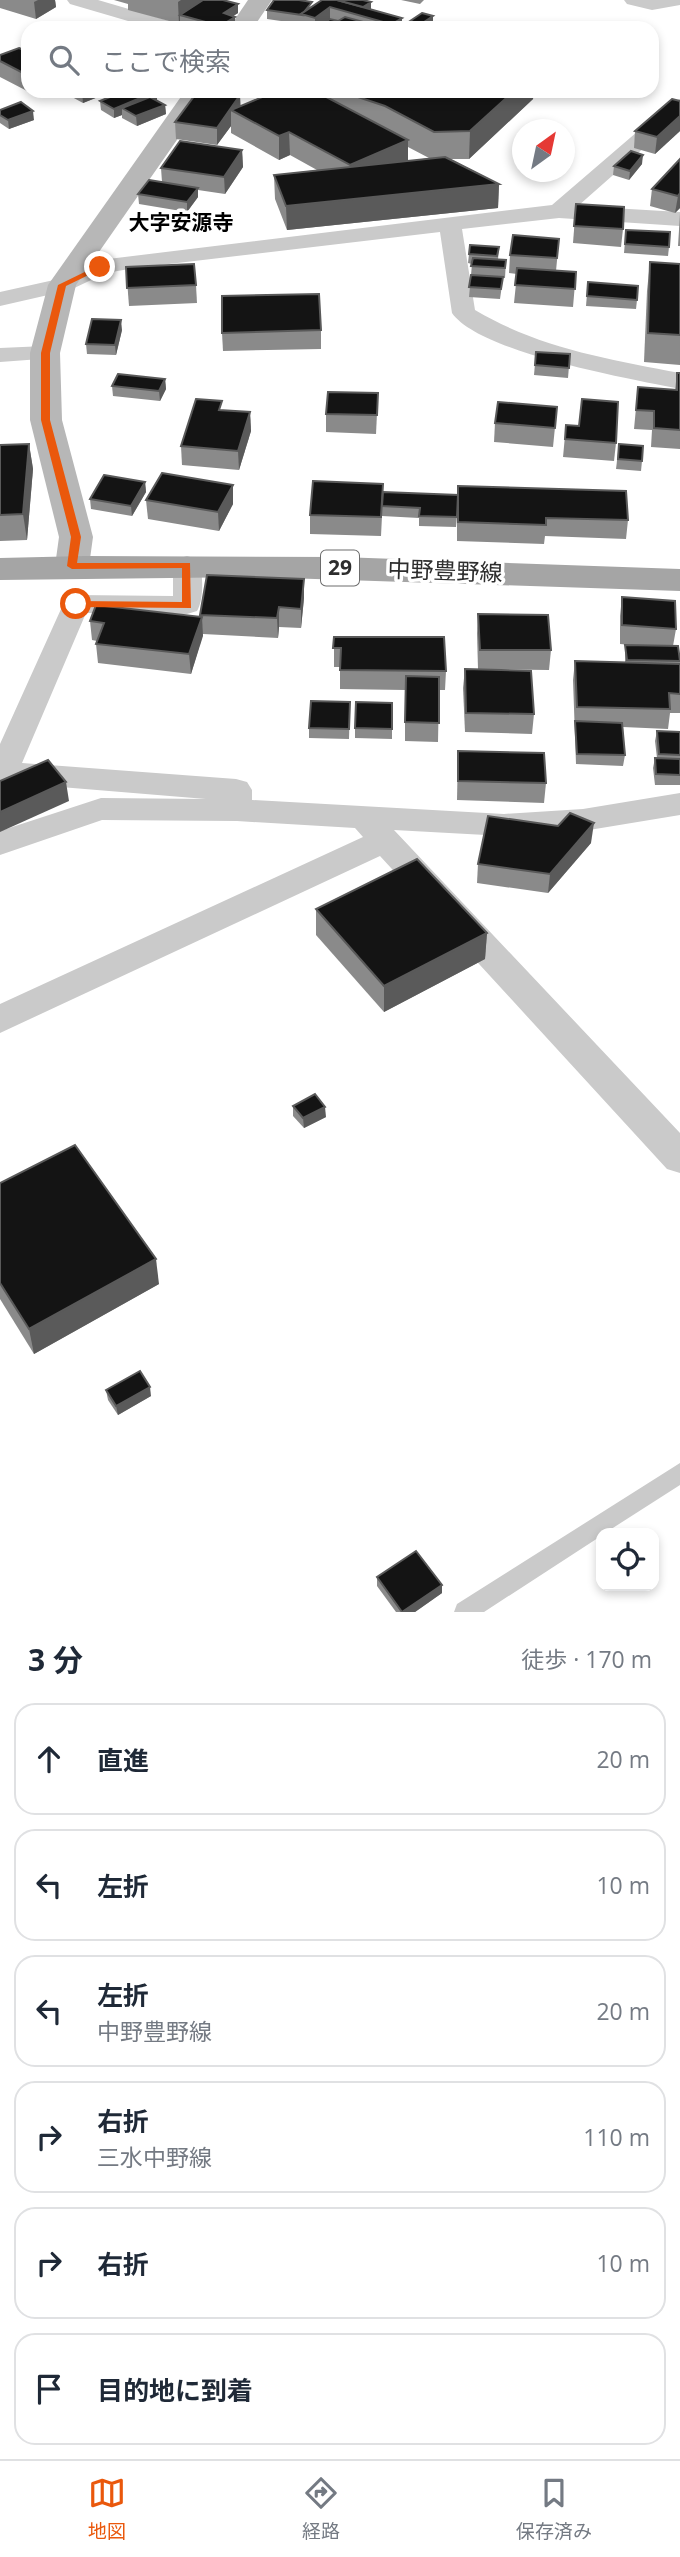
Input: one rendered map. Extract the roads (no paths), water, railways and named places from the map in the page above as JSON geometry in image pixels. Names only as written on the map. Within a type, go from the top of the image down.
[{"type":"main road","points":[[246,21],[260,0]]},
{"type":"main road","points":[[72,566],[76,537],[46,420],[46,353],[62,285],[193,98]]},
{"type":"main road","name":"中野豊野線","points":[[0,569],[187,565],[376,568],[680,580]]},
{"type":"street","points":[[77,0],[149,21]]},
{"type":"street","points":[[634,0],[652,4],[676,0]]},
{"type":"street","points":[[559,211],[680,104]]},
{"type":"street","points":[[0,299],[62,285],[100,267],[135,261],[384,234],[450,223],[559,211],[680,219]]},
{"type":"street","points":[[450,223],[464,313],[490,331],[542,352],[680,380]]},
{"type":"street","points":[[0,355],[46,353]]},
{"type":"street","points":[[187,565],[187,606],[76,604],[4,772],[236,790],[237,810]]},
{"type":"street","points":[[0,843],[100,809],[237,810],[374,829],[583,820],[680,804]]},
{"type":"street","points":[[0,1019],[374,829]]},
{"type":"street","points":[[374,829],[680,1158]]},
{"type":"lane","points":[[465,1612],[680,1473]]},
{"type":"district","name":"大字安源寺","points":[[181,223]]}]
